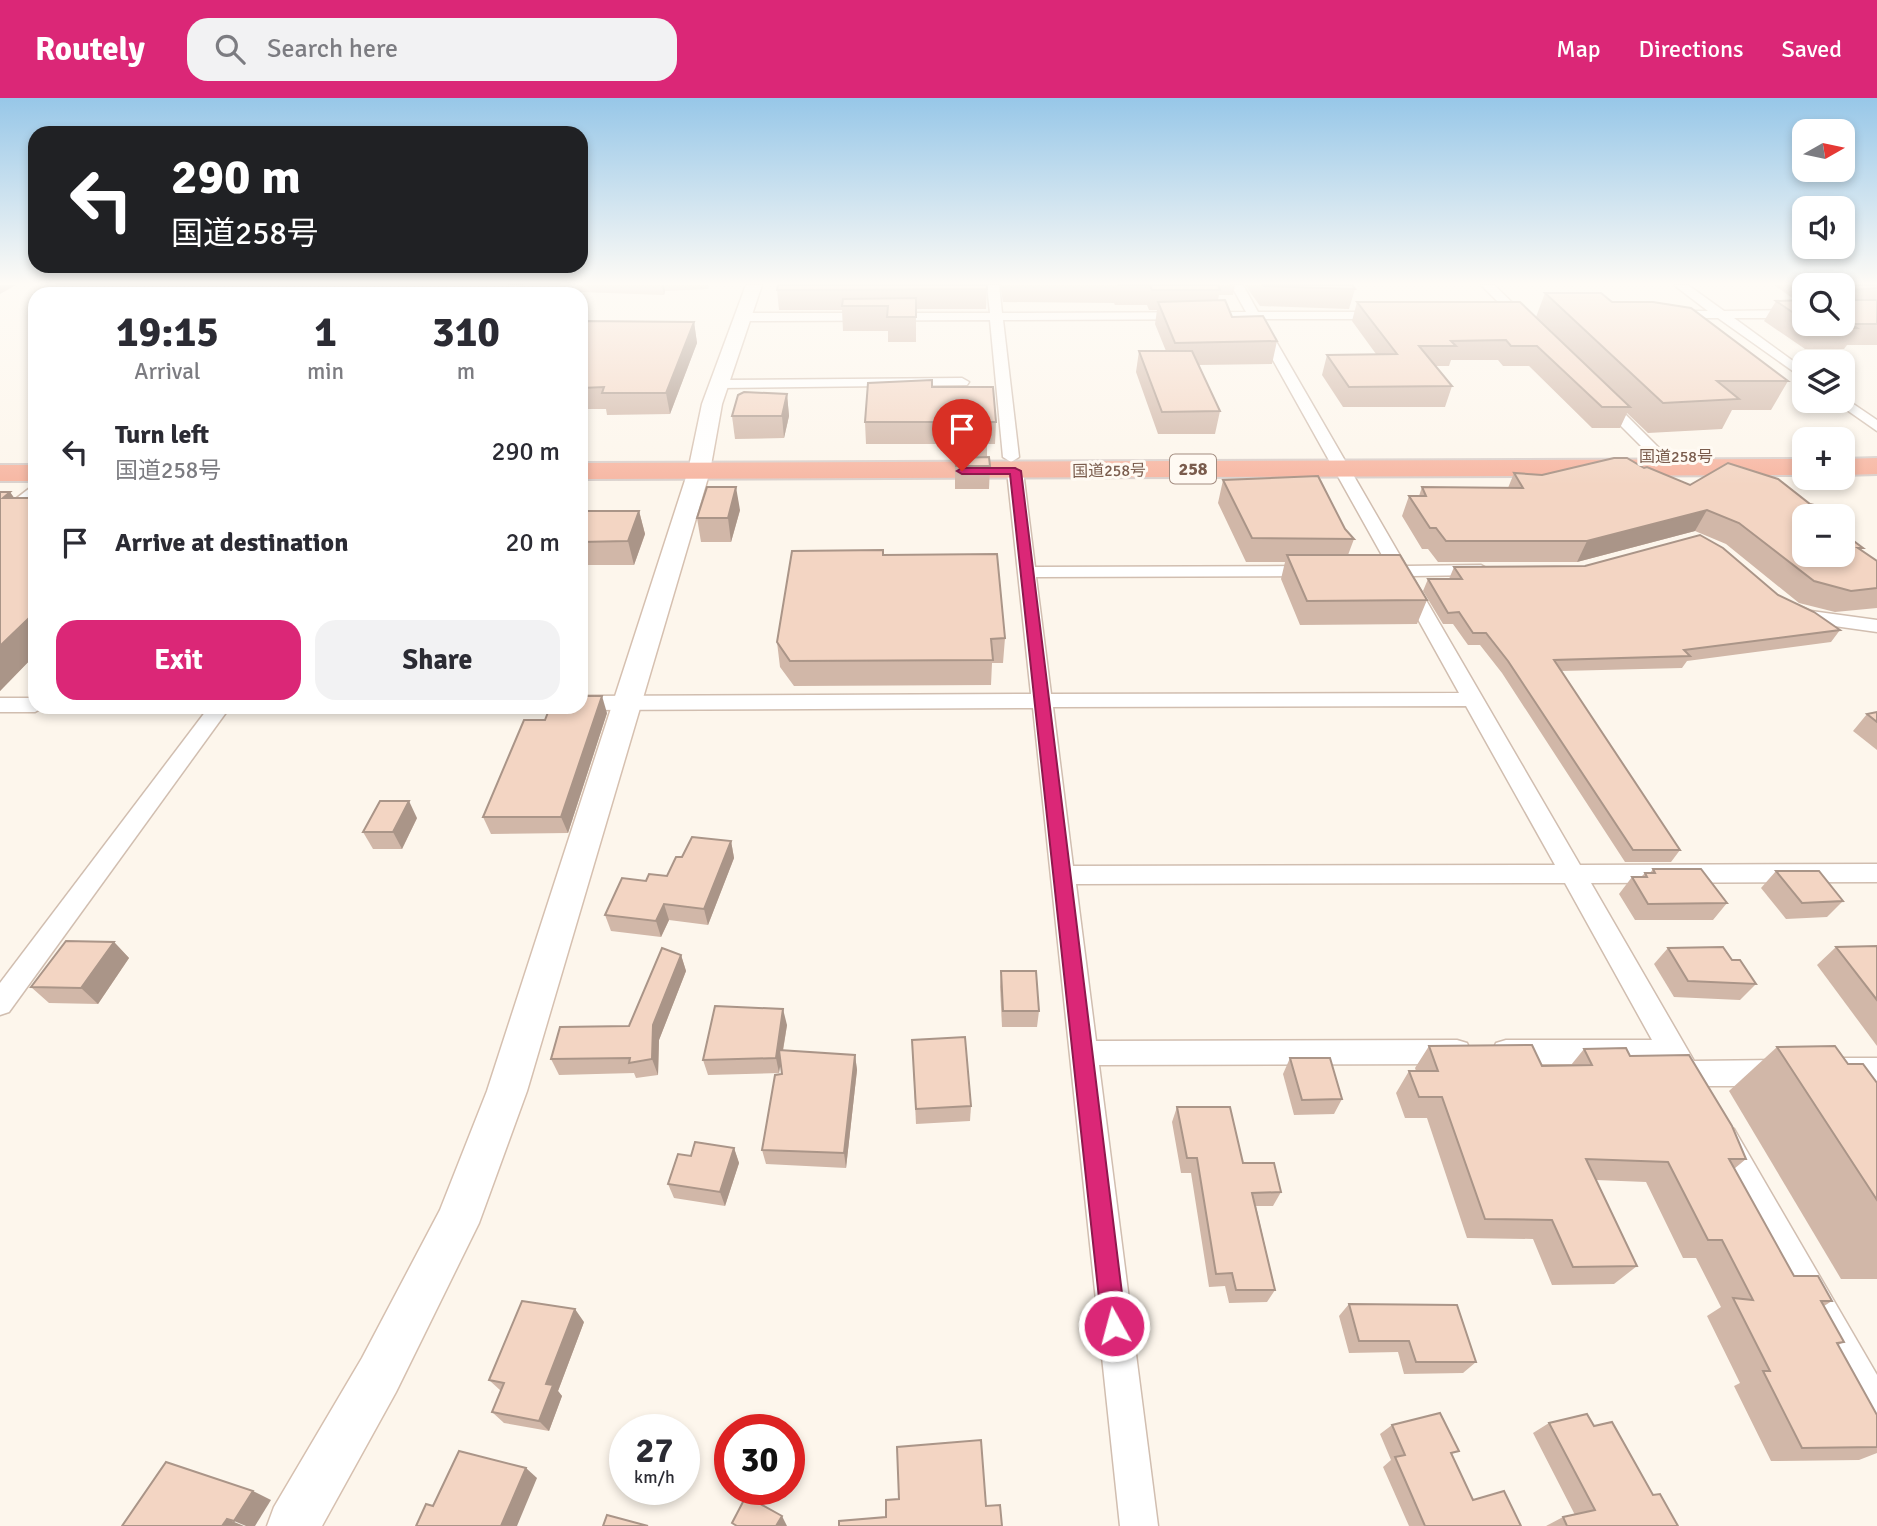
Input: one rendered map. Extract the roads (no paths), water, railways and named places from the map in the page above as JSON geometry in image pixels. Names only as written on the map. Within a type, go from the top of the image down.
[{"type":"highway","points":[[1855,455],[1877,455]]},
{"type":"highway","name":"国道258号","points":[[1339,463],[1792,456]]},
{"type":"highway","name":"国道258号","points":[[588,458],[699,465]]},
{"type":"highway","points":[[0,461],[28,461]]},
{"type":"highway","name":"国道258号","points":[[588,471],[699,465],[1339,463],[1792,467]]},
{"type":"highway","points":[[1855,467],[1877,466]]},
{"type":"highway","points":[[0,473],[28,473]]},
{"type":"street","points":[[293,1526],[379,1375],[457,1223],[507,1091],[732,352]]},
{"type":"street","points":[[1001,352],[1139,1526]]},
{"type":"street","points":[[1275,352],[1687,1075]]},
{"type":"street","points":[[1771,352],[1792,366]]},
{"type":"street","points":[[720,384],[962,382]]},
{"type":"street","points":[[1593,390],[1659,456]]},
{"type":"street","points":[[1855,412],[1877,427]]},
{"type":"street","points":[[1739,467],[1760,484]]},
{"type":"street","points":[[0,519],[28,495]]},
{"type":"street","points":[[1373,571],[1496,570]]},
{"type":"street","points":[[1027,572],[1331,571]]},
{"type":"street","points":[[1780,601],[1806,615],[1877,626]]},
{"type":"street","points":[[588,703],[1042,698],[1473,699]]},
{"type":"street","points":[[0,705],[28,705]]},
{"type":"street","points":[[0,1004],[215,714]]},
{"type":"street","points":[[1063,875],[1877,873]]},
{"type":"street","points":[[1083,1053],[1687,1075],[1877,1071]]},
{"type":"street","points":[[1714,1122],[1877,1409]]}]
